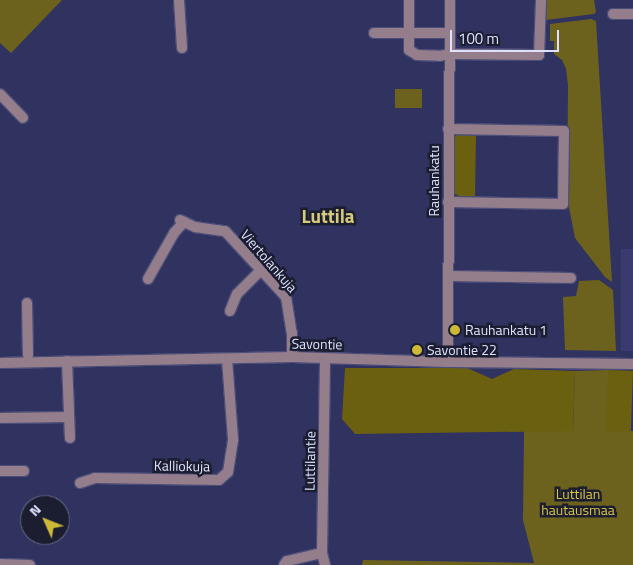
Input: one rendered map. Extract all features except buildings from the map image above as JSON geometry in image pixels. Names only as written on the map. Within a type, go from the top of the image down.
[{"type":"street","points":[[179,0],[182,48]]},
{"type":"street","points":[[409,0],[408,46],[411,53],[440,56],[450,54],[539,55],[541,0]]},
{"type":"street","name":"Rauhankatu","points":[[448,362],[450,0]]},
{"type":"street","points":[[613,14],[633,14]]},
{"type":"street","points":[[374,33],[450,33]]},
{"type":"street","points":[[0,94],[23,118]]},
{"type":"street","points":[[448,129],[564,131],[564,204],[448,202]]},
{"type":"street","name":"Viertolankuja","points":[[148,279],[182,221],[195,227],[225,231],[286,297],[289,306],[292,357]]},
{"type":"street","points":[[230,311],[237,294],[261,270]]},
{"type":"street","points":[[449,276],[571,278]]},
{"type":"street","points":[[26,302],[28,355]]},
{"type":"street","name":"Savontie","points":[[0,363],[227,360],[292,357],[448,362],[633,364]]},
{"type":"street","name":"Luttilantie","points":[[324,565],[322,553],[325,358]]},
{"type":"street","name":"Kalliokuja","points":[[80,483],[95,478],[219,480],[228,472],[233,439],[227,360]]},
{"type":"street","points":[[67,361],[70,438]]},
{"type":"street","points":[[0,418],[69,417]]},
{"type":"street","points":[[0,470],[24,471]]},
{"type":"street","points":[[284,565],[287,561],[322,553]]},
{"type":"street","points":[[0,564],[30,565]]},
{"type":"shaded area","points":[[458,133],[476,134],[475,198],[460,197],[454,193],[455,137]]},
{"type":"shaded area","points":[[621,249],[633,249],[633,351],[621,351]]},
{"type":"shaded area","points":[[345,368],[467,368],[492,379],[514,369],[575,371],[573,431],[355,434],[342,419]]},
{"type":"shaded area","points":[[608,370],[633,371],[631,432],[606,431]]},
{"type":"green space","points":[[0,0],[62,0],[11,53],[0,43]]},
{"type":"green space","points":[[544,0],[594,0],[596,12],[594,14],[546,20],[544,18]]},
{"type":"green space","points":[[591,19],[596,21],[612,282],[605,277],[575,238],[567,197],[568,85],[566,69],[562,60],[554,54],[554,41],[550,41],[550,24]]},
{"type":"green space","points":[[395,89],[422,89],[422,108],[395,108]]},
{"type":"green space","points":[[599,280],[613,290],[616,351],[565,350],[563,297],[576,296],[579,281]]},
{"type":"green space","name":"Luttilan hautausmaa","points":[[608,370],[608,431],[633,431],[633,565],[362,565],[363,560],[534,563],[523,520],[524,431],[573,431],[575,371]]},
{"type":"place","name":"Rauhankatu 1","points":[[455,330]]},
{"type":"place","name":"Savontie 22","points":[[417,350]]},
{"type":"district","name":"Luttila","points":[[328,216]]}]
